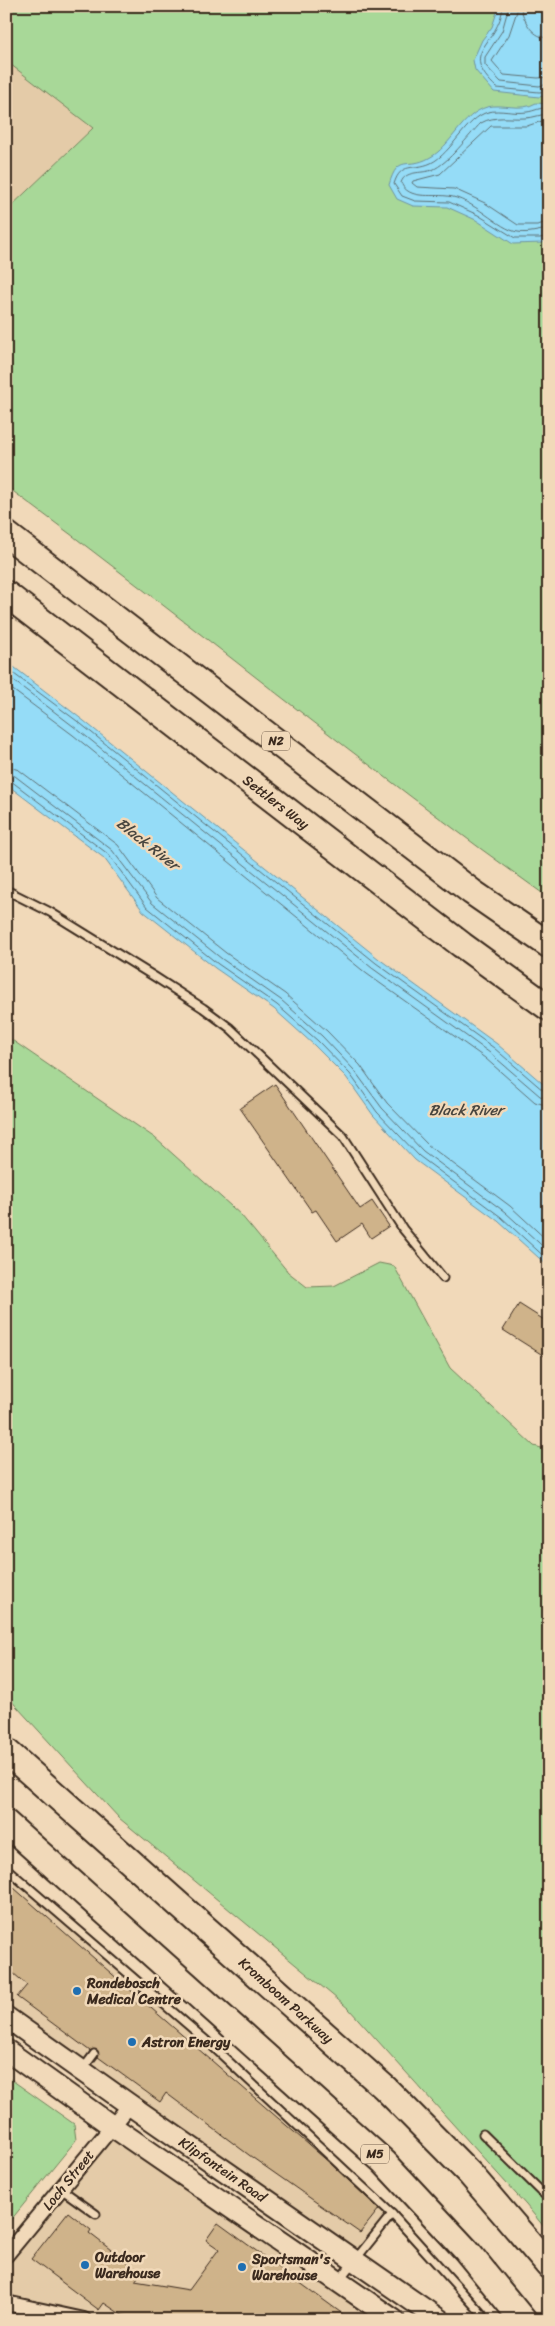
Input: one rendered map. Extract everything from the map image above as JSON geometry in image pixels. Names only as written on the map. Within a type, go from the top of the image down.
[{"type":"highway","name":"N2","points":[[6,534],[472,892],[549,945]]},
{"type":"highway","name":"Settlers Way","points":[[6,594],[462,945],[549,1008]]},
{"type":"highway","name":"Kromboom Parkway","points":[[6,1750],[385,2088],[433,2134],[502,2209],[549,2266]]},
{"type":"highway","name":"M5","points":[[6,1823],[210,2004],[391,2169],[466,2250],[523,2320]]},
{"type":"main road","name":"Klipfontein Road","points":[[6,2017],[440,2320]]},
{"type":"main road","name":"Klipfontein Road","points":[[6,2050],[112,2126],[394,2320]]},
{"type":"street","name":"Loch Street","points":[[6,2255],[130,2105]]},
{"type":"street","points":[[6,2303],[84,2320]]},
{"type":"lane","points":[[6,890],[50,912],[156,977],[230,1028],[343,1136],[403,1229],[443,1278]]},
{"type":"lane","points":[[6,1868],[118,1967],[209,2043],[392,2214],[482,2314]]},
{"type":"lane","points":[[140,1999],[147,1990]]},
{"type":"lane","points":[[82,2070],[94,2054]]},
{"type":"lane","points":[[483,2134],[549,2199]]},
{"type":"lane","points":[[61,2189],[96,2214]]},
{"type":"lane","points":[[338,2281],[392,2214]]},
{"type":"shaded area","points":[[6,61],[93,128],[6,211]]},
{"type":"shaded area","points":[[6,1864],[88,1936],[201,2041],[335,2158],[390,2211],[353,2261],[6,2017]]},
{"type":"shaded area","points":[[112,2126],[394,2320],[84,2320],[6,2303],[6,2255]]},
{"type":"green space","points":[[6,6],[549,6],[549,898],[344,746],[6,486],[6,211],[93,128],[6,61]]},
{"type":"green space","points":[[6,1036],[155,1138],[241,1215],[288,1272],[307,1287],[334,1286],[379,1263],[394,1266],[450,1368],[534,1446],[549,1450],[549,2233],[349,2009],[119,1818],[6,1695]]},
{"type":"green space","points":[[6,2076],[74,2124],[76,2140],[6,2226]]},
{"type":"water","points":[[499,6],[539,6],[549,21],[549,95],[539,97],[494,92],[475,70],[473,60],[482,40],[492,27]]},
{"type":"water","points":[[536,103],[549,104],[549,240],[542,243],[513,244],[476,220],[447,207],[413,206],[397,199],[389,185],[396,169],[404,164],[422,161],[437,153],[470,116],[487,107],[524,107]]},
{"type":"water","name":"Black River","points":[[6,661],[84,721],[379,959],[497,1044],[549,1089],[549,1267],[498,1221],[415,1160],[373,1115],[346,1077],[274,1009],[215,968],[143,911],[104,858],[6,784]]},
{"type":"building","points":[[275,1084],[360,1209],[372,1201],[389,1226],[371,1238],[362,1224],[337,1241],[316,1210],[312,1212],[240,1108]]},
{"type":"building","points":[[519,1304],[549,1323],[549,1359],[503,1330]]},
{"type":"building","name":"Rondebosch Medical Centre","points":[[6,1881],[136,1995],[136,2003],[144,2002],[331,2164],[379,2209],[360,2233],[253,2158],[166,2093],[160,2102],[98,2057],[97,2050],[90,2051],[17,1997],[27,1985],[6,1967]]},
{"type":"building","name":"Sportsman's Warehouse","points":[[68,2212],[91,2230],[89,2233],[141,2273],[135,2281],[189,2290],[219,2249],[206,2240],[218,2223],[351,2320],[142,2320],[122,2315],[104,2303],[99,2310],[31,2259]]},
{"type":"place","name":"Rondebosch Medical Centre","points":[[77,1991]]},
{"type":"place","name":"Astron Energy","points":[[132,2042]]},
{"type":"place","name":"Outdoor Warehouse","points":[[85,2265]]},
{"type":"place","name":"Sportsman's Warehouse","points":[[242,2267]]}]
